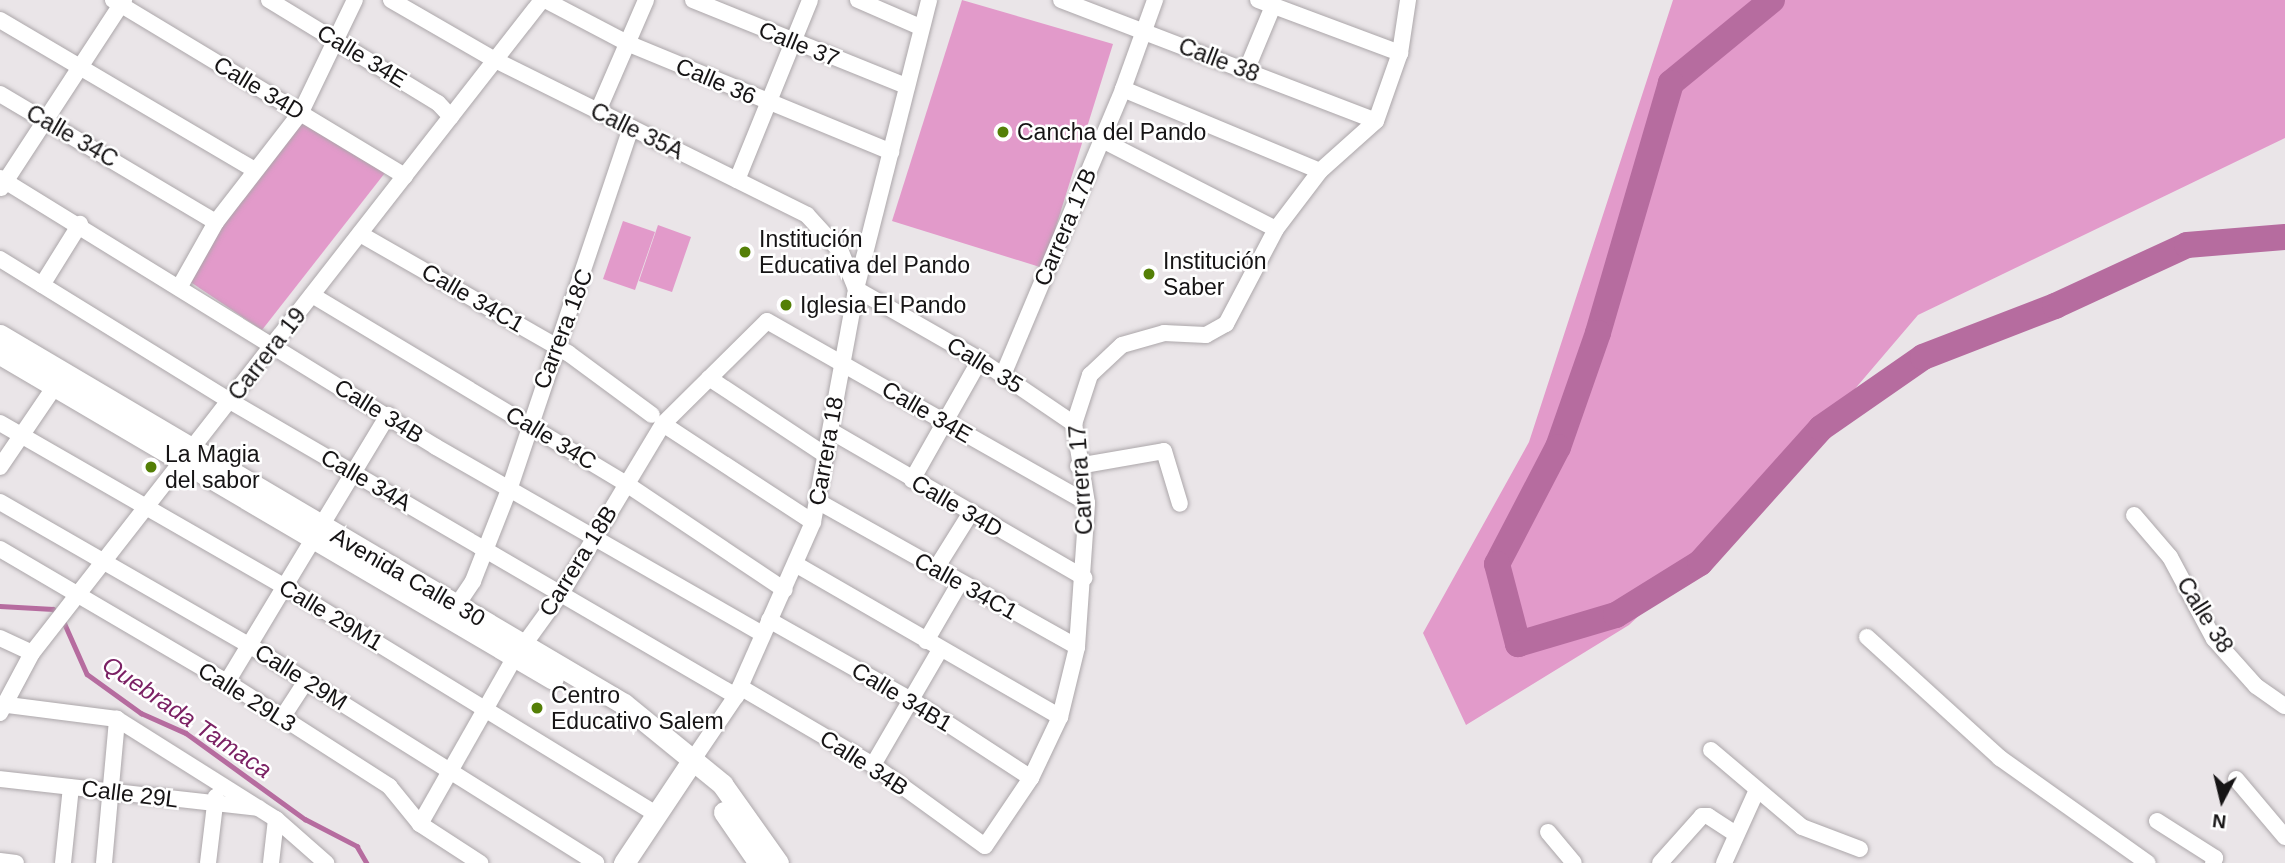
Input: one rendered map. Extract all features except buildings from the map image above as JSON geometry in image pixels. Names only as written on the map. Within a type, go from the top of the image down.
[{"type":"main road","name":"Avenida Calle 30","points":[[0,335],[187,456],[520,651],[624,704],[690,764],[722,784],[778,863]]},
{"type":"main road","name":"Avenida Calle 30","points":[[0,354],[187,456]]},
{"type":"main road","name":"Avenida Calle 30","points":[[316,532],[457,605],[520,651]]},
{"type":"main road","name":"Avenida Calle 30","points":[[690,764],[759,863]]},
{"type":"main road","name":"Carrera 18","points":[[624,863],[690,764]]},
{"type":"street","name":"Calle 34E","points":[[269,0],[438,103],[451,117]]},
{"type":"street","points":[[180,286],[216,222],[301,112],[355,0]]},
{"type":"street","name":"Calle 35A","points":[[391,0],[495,60],[807,215],[826,231],[841,252],[856,289]]},
{"type":"street","name":"Carrera 19","points":[[1,707],[32,653],[544,0]]},
{"type":"street","name":"Calle 36","points":[[544,0],[627,43],[769,104],[891,152]]},
{"type":"street","points":[[598,111],[646,0]]},
{"type":"street","name":"Calle 37","points":[[693,0],[793,43],[906,86]]},
{"type":"street","points":[[737,180],[810,0]]},
{"type":"street","points":[[858,0],[920,27]]},
{"type":"street","name":"Carrera 18","points":[[690,764],[738,691],[797,565],[813,522],[856,289],[920,27],[929,0]]},
{"type":"street","name":"Calle 38","points":[[1061,0],[1376,121]]},
{"type":"street","name":"Carrera 17B","points":[[1003,375],[1123,89],[1155,0]]},
{"type":"street","name":"Carrera 17","points":[[985,846],[1031,778],[1060,717],[1077,647],[1084,578],[1087,503],[1078,466],[1074,424],[1090,375],[1122,345],[1164,333],[1206,335],[1226,324],[1276,229],[1320,171],[1376,121],[1400,53],[1408,0]]},
{"type":"street","points":[[2,183],[47,118],[119,2]]},
{"type":"street","name":"Calle 34D","points":[[119,2],[405,176]]},
{"type":"street","points":[[1246,71],[1266,3],[1400,53]]},
{"type":"street","points":[[0,20],[81,65],[255,170]]},
{"type":"street","points":[[1123,89],[1320,171]]},
{"type":"street","name":"Calle 34C","points":[[0,94],[47,118],[216,222]]},
{"type":"street","name":"Carrera 18C","points":[[457,605],[473,581],[483,549],[510,487],[528,425],[559,348],[631,128]]},
{"type":"street","points":[[1102,140],[1276,229]]},
{"type":"street","name":"Calle 34B","points":[[2,183],[80,224],[388,415],[594,536],[766,627]]},
{"type":"street","points":[[42,285],[80,224]]},
{"type":"street","name":"Calle 34C1","points":[[360,234],[559,348],[657,419],[813,522]]},
{"type":"street","name":"Calle 34A","points":[[0,259],[230,401],[483,549],[738,691]]},
{"type":"street","name":"Calle 35","points":[[856,289],[980,360],[1074,424]]},
{"type":"street","name":"Calle 34C","points":[[312,295],[625,483],[785,590]]},
{"type":"street","name":"Calle 34E","points":[[767,321],[1087,503]]},
{"type":"street","name":"Carrera 18B","points":[[420,824],[520,651],[562,592],[625,483],[657,419],[709,378],[767,321]]},
{"type":"street","points":[[912,480],[980,360]]},
{"type":"street","points":[[709,378],[827,456]]},
{"type":"street","points":[[0,467],[55,386]]},
{"type":"street","points":[[227,682],[388,415]]},
{"type":"street","name":"Calle 29M1","points":[[0,424],[284,586],[657,815]]},
{"type":"street","name":"Calle 34D","points":[[831,431],[1084,578]]},
{"type":"street","points":[[1078,466],[1164,451],[1180,505]]},
{"type":"street","name":"Calle 29M","points":[[0,502],[249,645],[451,769],[596,863]]},
{"type":"street","name":"Calle 34C1","points":[[818,502],[959,584],[1077,647]]},
{"type":"street","points":[[935,570],[970,514]]},
{"type":"street","name":"Calle 38","points":[[2134,515],[2170,557],[2214,639],[2256,686],[2285,706]]},
{"type":"street","name":"Calle 29L3","points":[[0,549],[73,602],[227,682],[390,786],[420,824],[480,863]]},
{"type":"street","points":[[797,565],[1060,717]]},
{"type":"street","points":[[926,641],[959,584]]},
{"type":"street","name":"Calle 34B1","points":[[766,627],[913,701],[1031,778]]},
{"type":"street","points":[[1867,637],[2000,758],[2045,788],[2123,857],[2148,863]]},
{"type":"street","points":[[0,638],[32,653]]},
{"type":"street","points":[[873,765],[913,701],[940,650]]},
{"type":"street","points":[[282,718],[306,681]]},
{"type":"street","name":"Calle 34B","points":[[738,691],[873,765],[985,846]]},
{"type":"street","points":[[1,707],[117,719],[261,808],[326,863]]},
{"type":"street","points":[[104,863],[117,719]]},
{"type":"street","points":[[1711,750],[1802,827],[1860,849]]},
{"type":"street","name":"Calle 29L","points":[[0,779],[261,808]]},
{"type":"street","points":[[2236,779],[2285,837]]},
{"type":"street","points":[[208,863],[218,780]]},
{"type":"street","points":[[63,863],[71,787]]},
{"type":"street","points":[[1724,863],[1757,790]]},
{"type":"street","points":[[1660,863],[1702,817],[1708,816],[1736,834]]},
{"type":"street","points":[[271,863],[276,819]]},
{"type":"street","points":[[2157,821],[2214,860]]},
{"type":"street","points":[[1548,832],[1574,863]]},
{"type":"street","points":[[0,861],[16,863]]},
{"type":"shaded area","name":"Cancha del Pando","points":[[962,0],[1113,44],[1043,268],[892,221]]},
{"type":"shaded area","points":[[1673,0],[2285,0],[2285,138],[1918,315],[1755,506],[1629,625],[1466,725],[1423,633],[1529,442]]},
{"type":"shaded area","points":[[295,117],[388,169],[262,330],[186,279]]},
{"type":"shaded area","points":[[623,221],[655,232],[635,290],[603,279]]},
{"type":"shaded area","points":[[658,225],[691,237],[672,292],[639,281]]},
{"type":"waterway","points":[[1772,0],[1671,83],[1598,333],[1558,447],[1497,564],[1518,644],[1616,615],[1700,563],[1821,428],[1923,357],[2055,306],[2187,245],[2285,237]]},
{"type":"waterway","name":"Quebrada Tamaca","points":[[0,606],[53,609],[57,613]]},
{"type":"waterway","name":"Quebrada Tamaca","points":[[63,620],[87,674],[141,713],[186,733],[305,819],[357,846],[367,863]]},
{"type":"place","name":"Cancha del Pando","points":[[1003,132]]},
{"type":"place","name":"Institución Educativa del Pando","points":[[745,252]]},
{"type":"place","name":"Institución Saber","points":[[1149,274]]},
{"type":"place","name":"Iglesia El Pando","points":[[786,305]]},
{"type":"place","name":"La Magia del sabor","points":[[151,467]]},
{"type":"place","name":"Centro Educativo Salem","points":[[537,708]]}]
